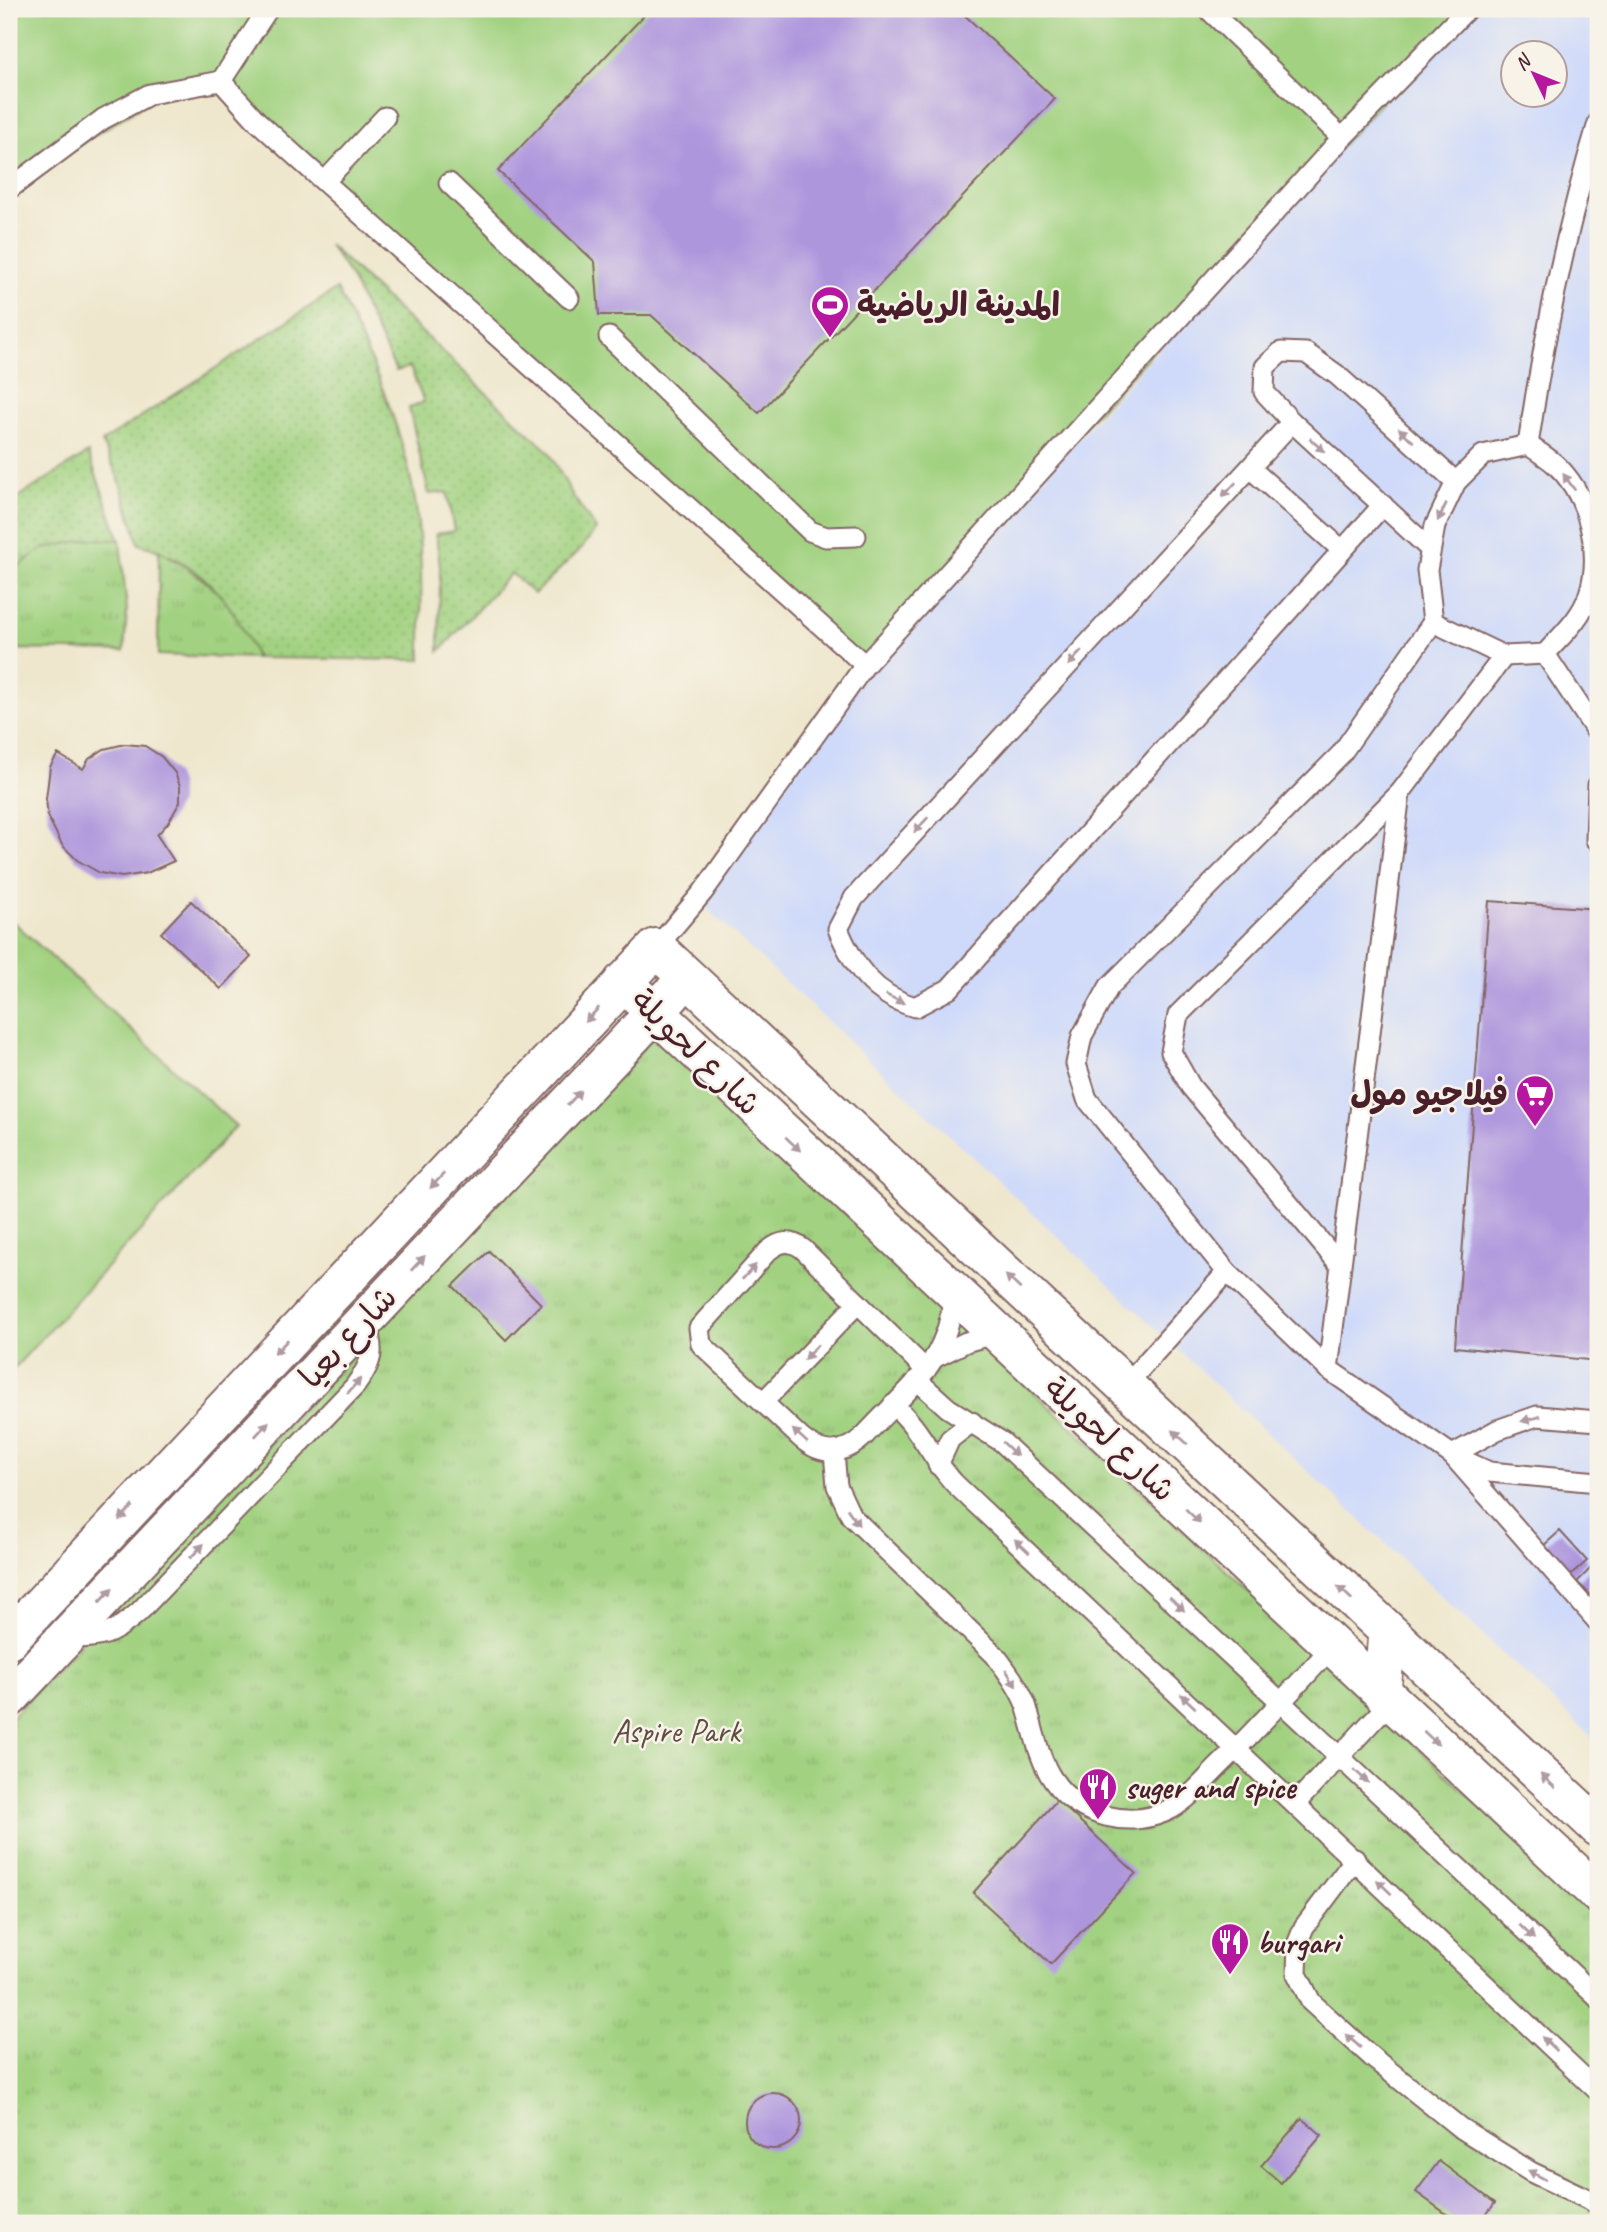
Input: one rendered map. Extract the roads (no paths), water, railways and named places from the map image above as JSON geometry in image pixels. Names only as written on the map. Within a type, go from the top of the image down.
[{"type":"street","name":"شارع لحويلة","points":[[656,948],[1598,1827]]},
{"type":"street","name":"شارع بعيا","points":[[9,1639],[656,948]]},
{"type":"street","name":"شارع بعيا","points":[[9,1698],[688,978]]},
{"type":"street","name":"شارع لحويلة","points":[[623,982],[1598,1895]]},
{"type":"street","points":[[1093,1422],[1125,1386]]},
{"type":"street","points":[[1387,1697],[1388,1632]]},
{"type":"street","points":[[1387,1697],[1423,1666]]},
{"type":"lane","points":[[9,189],[103,119],[150,94],[221,81],[268,9]]},
{"type":"lane","points":[[1209,9],[1342,138]]},
{"type":"lane","points":[[656,948],[704,892],[865,665],[1342,138],[1467,9]]},
{"type":"lane","points":[[221,81],[257,121],[865,665]]},
{"type":"lane","points":[[325,181],[385,117]]},
{"type":"lane","points":[[1528,445],[1541,360],[1576,195],[1598,123]]},
{"type":"lane","points":[[449,183],[569,298]]},
{"type":"lane","points":[[609,337],[810,531],[826,537],[856,536]]},
{"type":"lane","points":[[1430,549],[1264,392],[1265,367],[1281,352],[1306,353],[1337,375],[1456,482]]},
{"type":"lane","points":[[1293,422],[854,898],[838,929],[852,962],[891,1000],[915,1007],[950,989],[1383,505]]},
{"type":"lane","points":[[1433,622],[1504,656],[1545,654],[1573,624],[1589,595],[1596,562],[1590,526],[1575,490],[1555,464],[1528,445],[1483,455],[1456,482],[1435,526],[1426,570],[1433,622],[1341,754],[1109,986],[1082,1036],[1076,1064],[1087,1099],[1227,1272],[1328,1368],[1452,1455],[1489,1472],[1598,1482]]},
{"type":"lane","points":[[1250,468],[1342,550]]},
{"type":"lane","points":[[1545,654],[1598,734]]},
{"type":"lane","points":[[1340,1265],[1191,1087],[1171,1052],[1178,1014],[1400,793],[1504,656]]},
{"type":"lane","points":[[1596,841],[1598,785]]},
{"type":"lane","points":[[1328,1368],[1400,793]]},
{"type":"lane","points":[[997,1333],[966,1342],[927,1368],[856,1444],[834,1453],[811,1446],[701,1344],[698,1334],[705,1318],[768,1251],[785,1242],[798,1245],[927,1368],[948,1408],[1002,1442],[1598,1998]]},
{"type":"lane","points":[[1125,1386],[1227,1272]]},
{"type":"lane","points":[[927,1368],[949,1324],[953,1292]]},
{"type":"lane","points":[[763,1402],[858,1303]]},
{"type":"lane","points":[[893,1405],[919,1431],[938,1465],[1598,2091]]},
{"type":"lane","points":[[1452,1455],[1497,1430],[1537,1416],[1598,1421]]},
{"type":"lane","points":[[938,1465],[950,1439],[972,1422]]},
{"type":"lane","points":[[834,1453],[837,1486],[851,1516],[995,1656],[1012,1678],[1025,1702],[1044,1764],[1053,1781],[1080,1806],[1115,1818],[1152,1816],[1170,1810],[1185,1800],[1238,1748],[1332,1647]]},
{"type":"lane","points":[[1452,1455],[1598,1622]]},
{"type":"lane","points":[[1296,1802],[1341,1757],[1387,1697]]},
{"type":"lane","points":[[1355,1859],[1304,1927],[1298,1942],[1297,1974],[1311,2002],[1373,2058],[1459,2127],[1531,2172],[1598,2203]]},
{"type":"place","name":"المدينة الرياضية","points":[[830,339]]},
{"type":"place","name":"فيلاجيو مول","points":[[1535,1128]]},
{"type":"place","name":"suger and spice","points":[[1098,1821]]},
{"type":"place","name":"burgari","points":[[1230,1976]]},
{"type":"park label","name":"Aspire Park","points":[[676,1731]]}]
